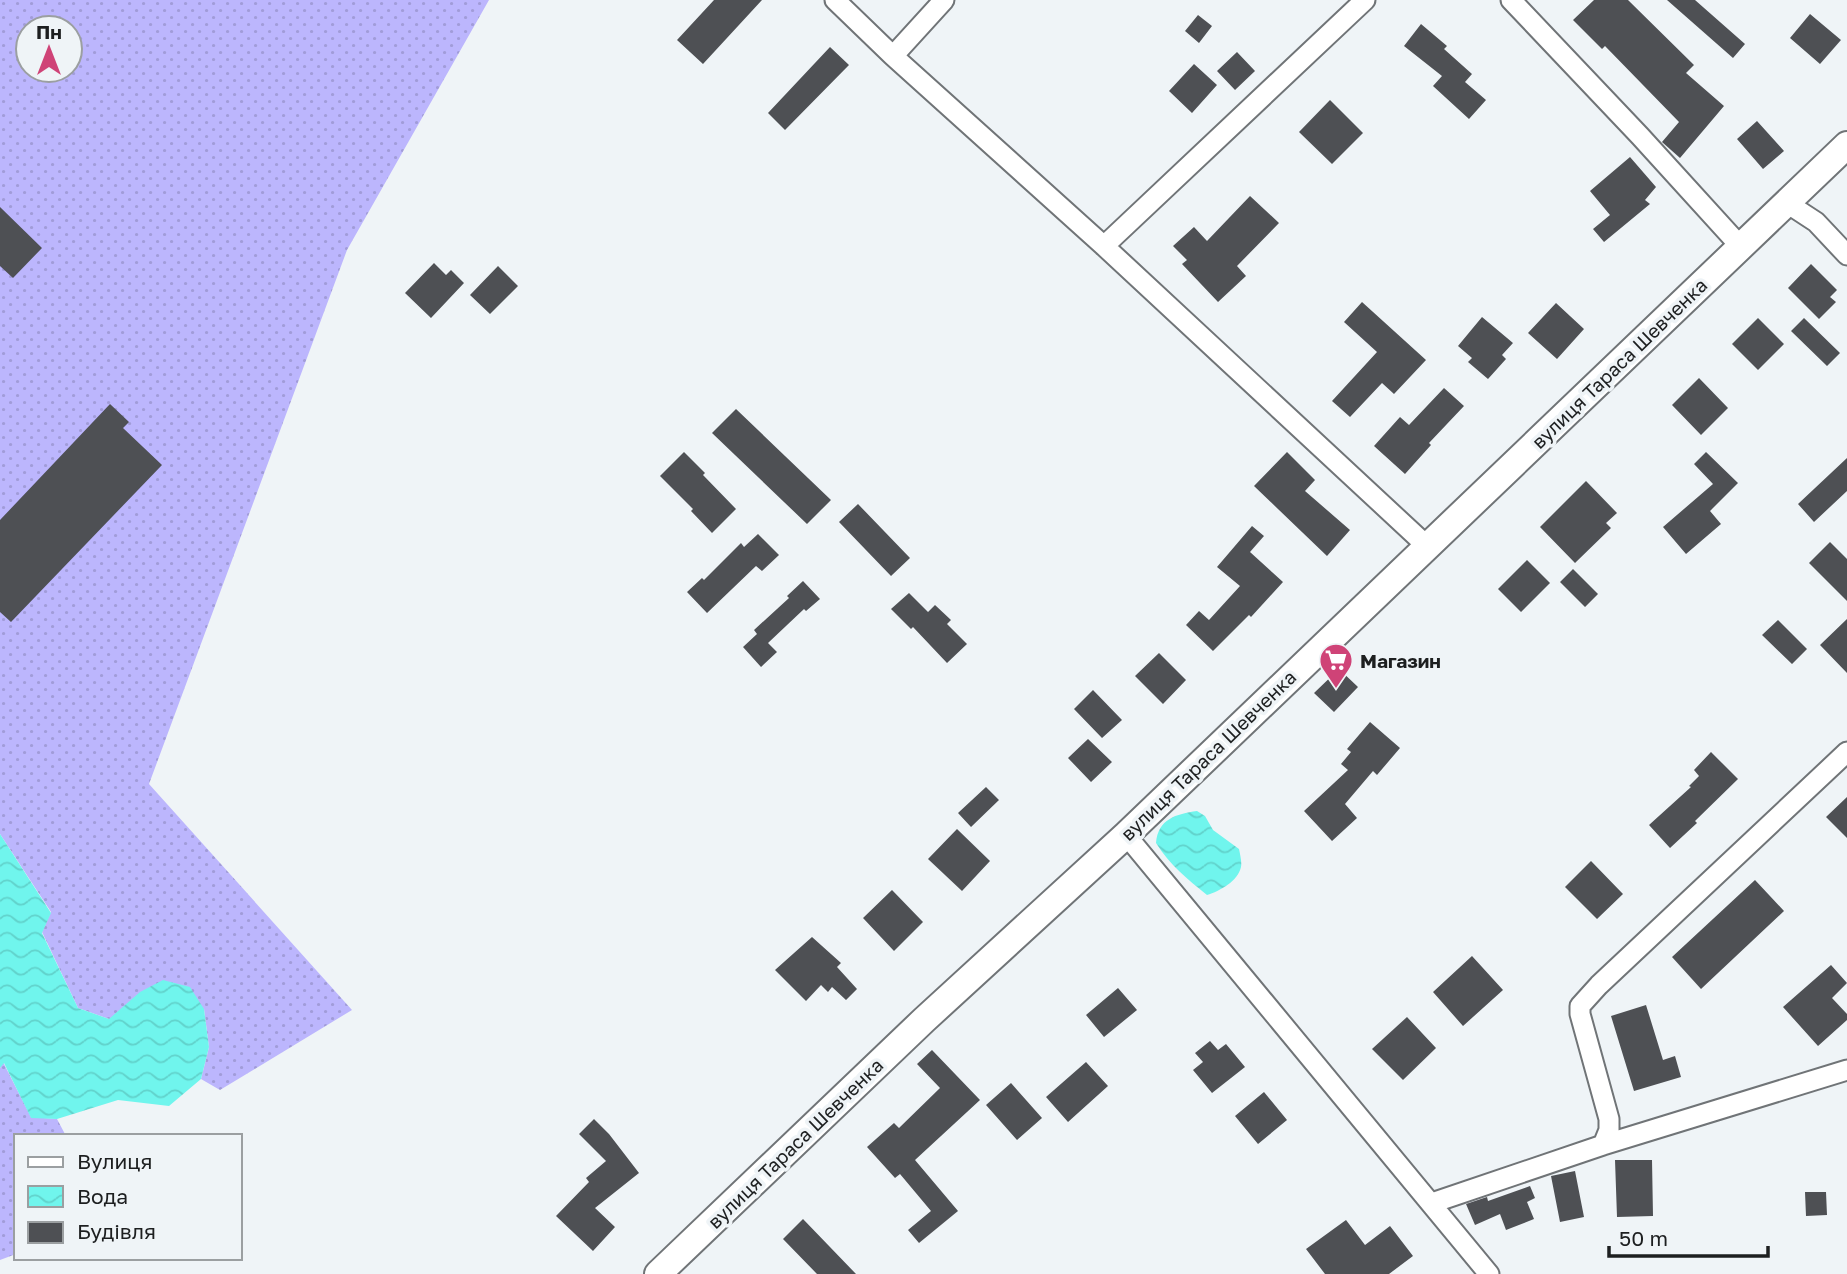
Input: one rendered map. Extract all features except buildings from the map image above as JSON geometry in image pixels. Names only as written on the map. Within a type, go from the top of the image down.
[{"type":"street","points":[[835,0],[893,57],[1104,246],[1428,547]]},
{"type":"street","points":[[893,57],[944,0]]},
{"type":"street","points":[[1104,246],[1365,0]]},
{"type":"street","points":[[1511,0],[1741,247]]},
{"type":"street","name":"вулиця Тараса Шевченка","points":[[658,1274],[924,1020],[1126,835],[1847,145]]},
{"type":"street","points":[[1787,203],[1816,222],[1847,255]]},
{"type":"street","points":[[1603,1145],[1610,1124],[1580,1006],[1599,985],[1847,752]]},
{"type":"street","points":[[1126,835],[1489,1274]]},
{"type":"street","points":[[1432,1203],[1603,1145],[1847,1070]]},
{"type":"shaded area","points":[[0,0],[489,0],[347,250],[149,784],[352,1010],[220,1090],[201,1079],[209,1047],[204,1009],[109,1019],[78,1008],[42,932],[51,912],[0,834]]},
{"type":"shaded area","points":[[3,1062],[31,1117],[57,1119],[65,1134],[14,1134],[14,1255],[0,1260],[0,1068]]},
{"type":"water","points":[[1197,811],[1205,816],[1213,830],[1239,849],[1241,860],[1239,872],[1232,881],[1207,895],[1173,865],[1156,843],[1160,828],[1169,819]]},
{"type":"water","points":[[0,834],[51,913],[42,933],[78,1008],[109,1019],[140,992],[163,980],[190,987],[204,1009],[209,1047],[201,1079],[169,1106],[118,1100],[57,1119],[31,1118],[4,1063],[0,1068]]},
{"type":"place","name":"Магазин","points":[[1336,690]]}]
